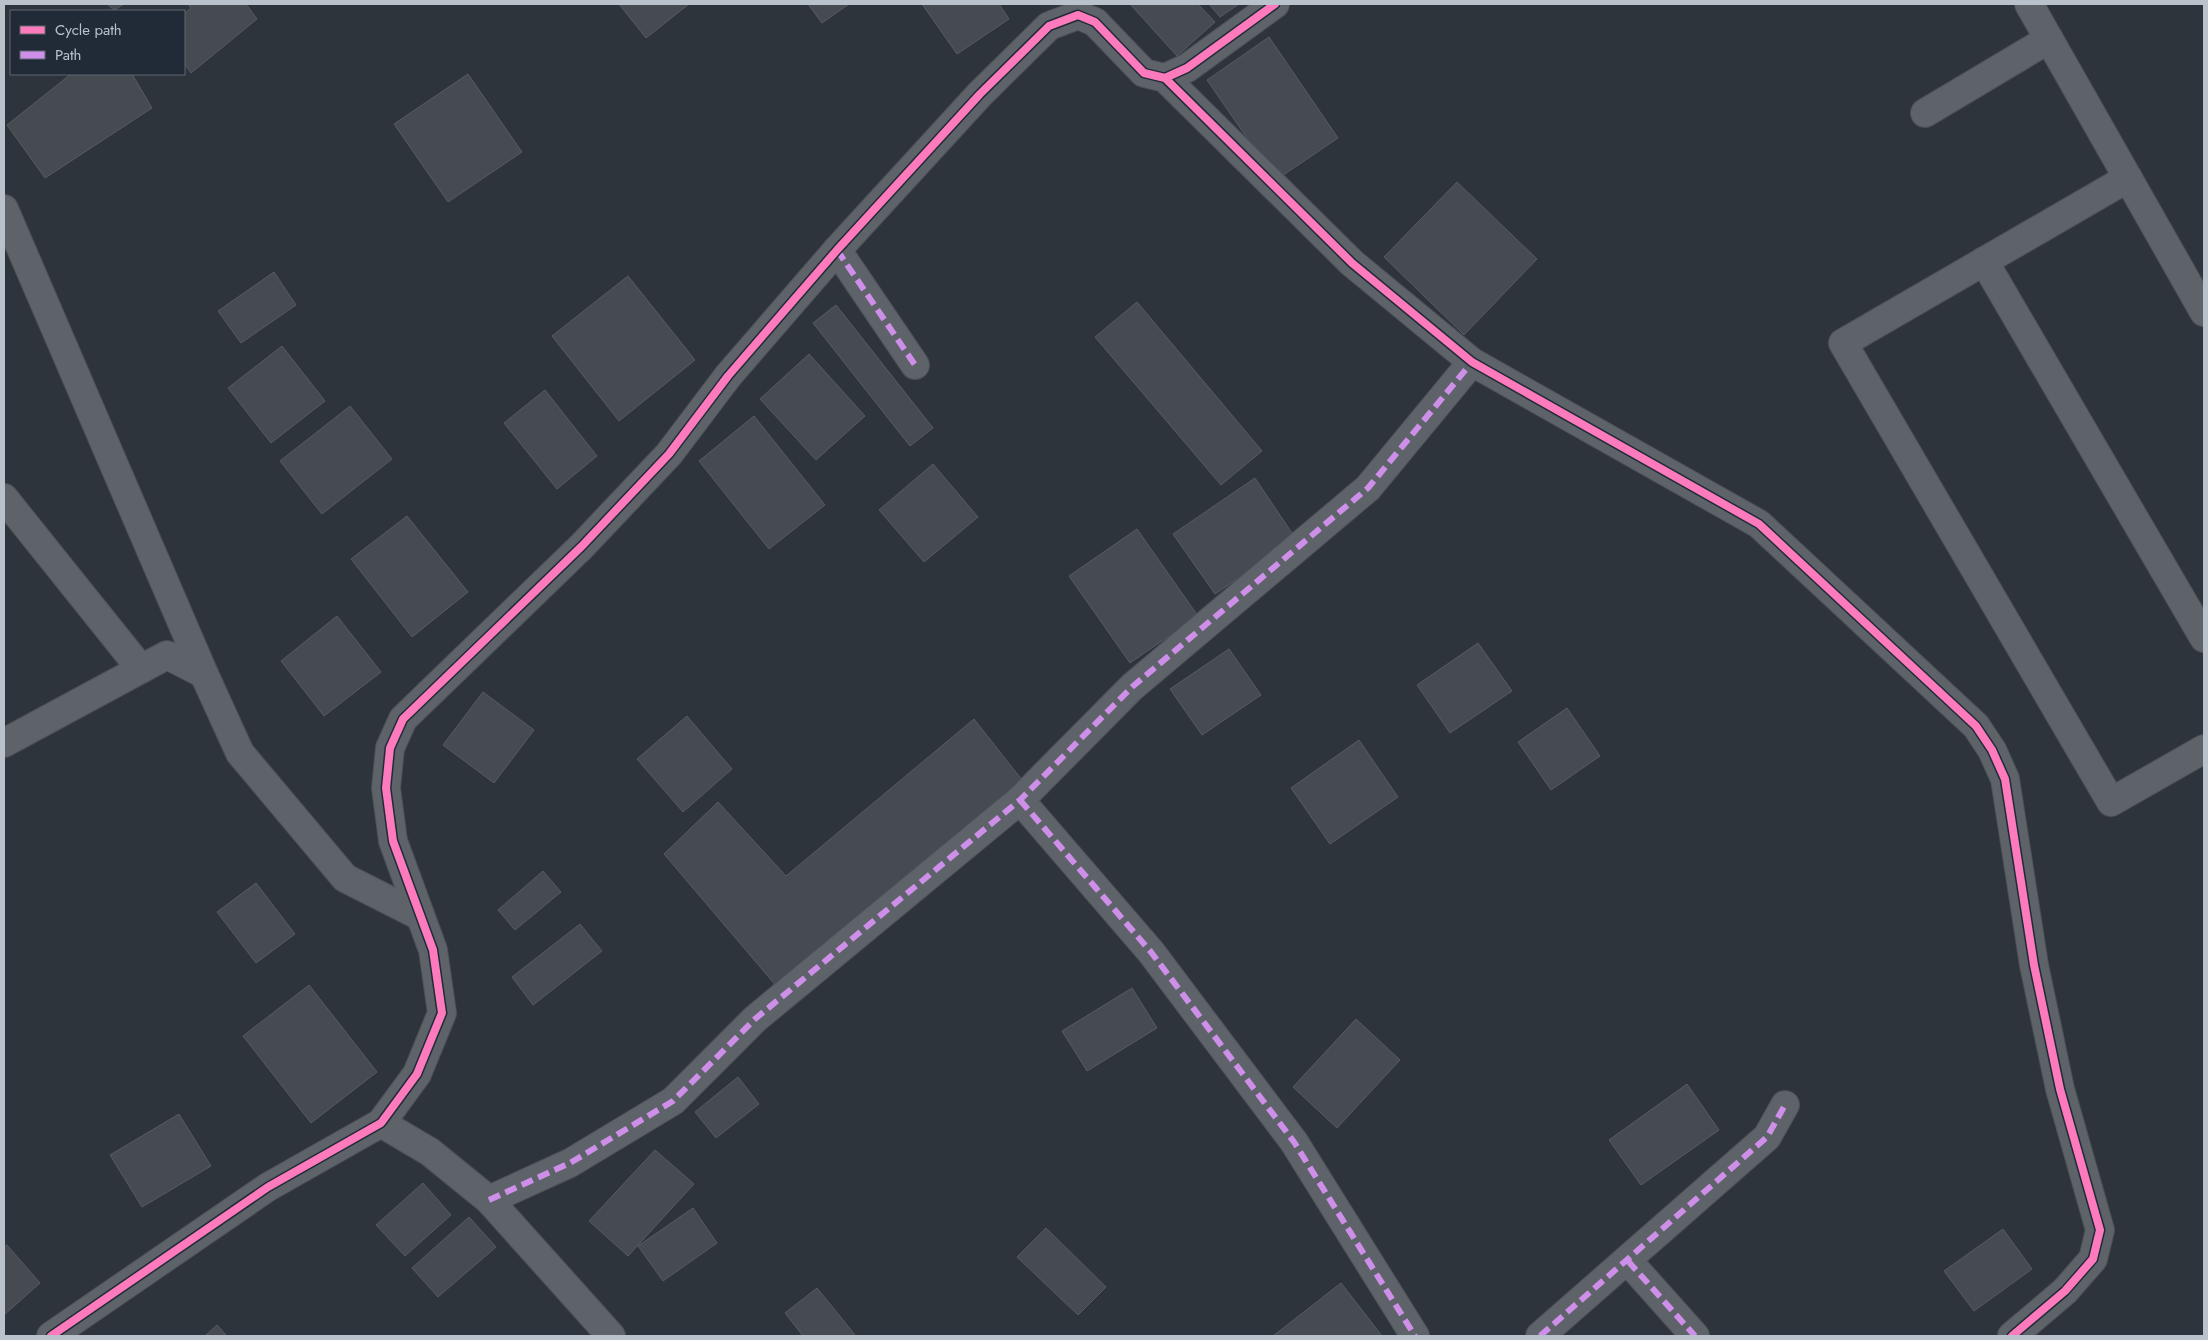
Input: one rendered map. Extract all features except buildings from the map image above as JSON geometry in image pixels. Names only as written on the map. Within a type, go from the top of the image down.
[{"type":"street","points":[[1165,78],[1187,68],[1275,4]]},
{"type":"street","points":[[2029,4],[2204,312]]},
{"type":"street","points":[[52,1336],[268,1187],[381,1123],[417,1074],[442,1013],[433,950],[393,841],[386,788],[390,748],[403,718],[582,546],[669,454],[728,376],[837,250],[967,108],[1049,26],[1074,9],[1095,22],[1144,73],[1165,78],[1352,263],[1472,362],[1760,524],[1976,726],[1992,750],[2004,779],[2034,965],[2060,1089],[2100,1230],[2093,1258],[2065,1291],[2012,1336]]},
{"type":"street","points":[[1926,113],[2049,39]]},
{"type":"street","points":[[2128,178],[1843,343],[2112,802],[2204,749]]},
{"type":"street","points":[[4,209],[204,674],[240,753],[345,878],[420,916]]},
{"type":"street","points":[[837,250],[915,366]]},
{"type":"street","points":[[1984,261],[2204,638]]},
{"type":"street","points":[[489,1200],[570,1163],[673,1100],[755,1019],[1020,800],[1132,687],[1368,488],[1472,362]]},
{"type":"street","points":[[4,498],[141,669]]},
{"type":"street","points":[[4,743],[167,655],[204,674]]},
{"type":"street","points":[[1020,800],[1151,952],[1294,1142],[1415,1336]]},
{"type":"street","points":[[1540,1336],[1628,1261],[1767,1137],[1785,1105]]},
{"type":"street","points":[[381,1123],[430,1152],[489,1200],[611,1336]]},
{"type":"street","points":[[1628,1261],[1694,1336]]},
{"type":"marked path","points":[[837,250],[915,365]]},
{"type":"marked path","points":[[489,1200],[570,1163],[673,1101],[755,1019],[1020,800],[1132,687],[1368,488],[1472,362]]},
{"type":"marked path","points":[[1020,800],[1151,952],[1294,1142],[1415,1336]]},
{"type":"marked path","points":[[1540,1336],[1767,1137],[1785,1105]]},
{"type":"marked path","points":[[1628,1261],[1695,1336]]},
{"type":"cycle path","points":[[51,1336],[268,1187],[381,1123],[417,1074],[442,1013],[433,950],[393,841],[386,788],[390,748],[403,719],[582,546],[669,454],[728,376],[837,250],[980,94],[1049,26],[1078,15],[1095,22],[1144,73],[1165,78],[1187,68],[1275,4]]},
{"type":"cycle path","points":[[1165,78],[1352,263],[1472,362],[1759,524],[1976,726],[1992,750],[2005,779],[2034,965],[2060,1089],[2100,1230],[2093,1259],[2065,1291],[2012,1336]]}]
